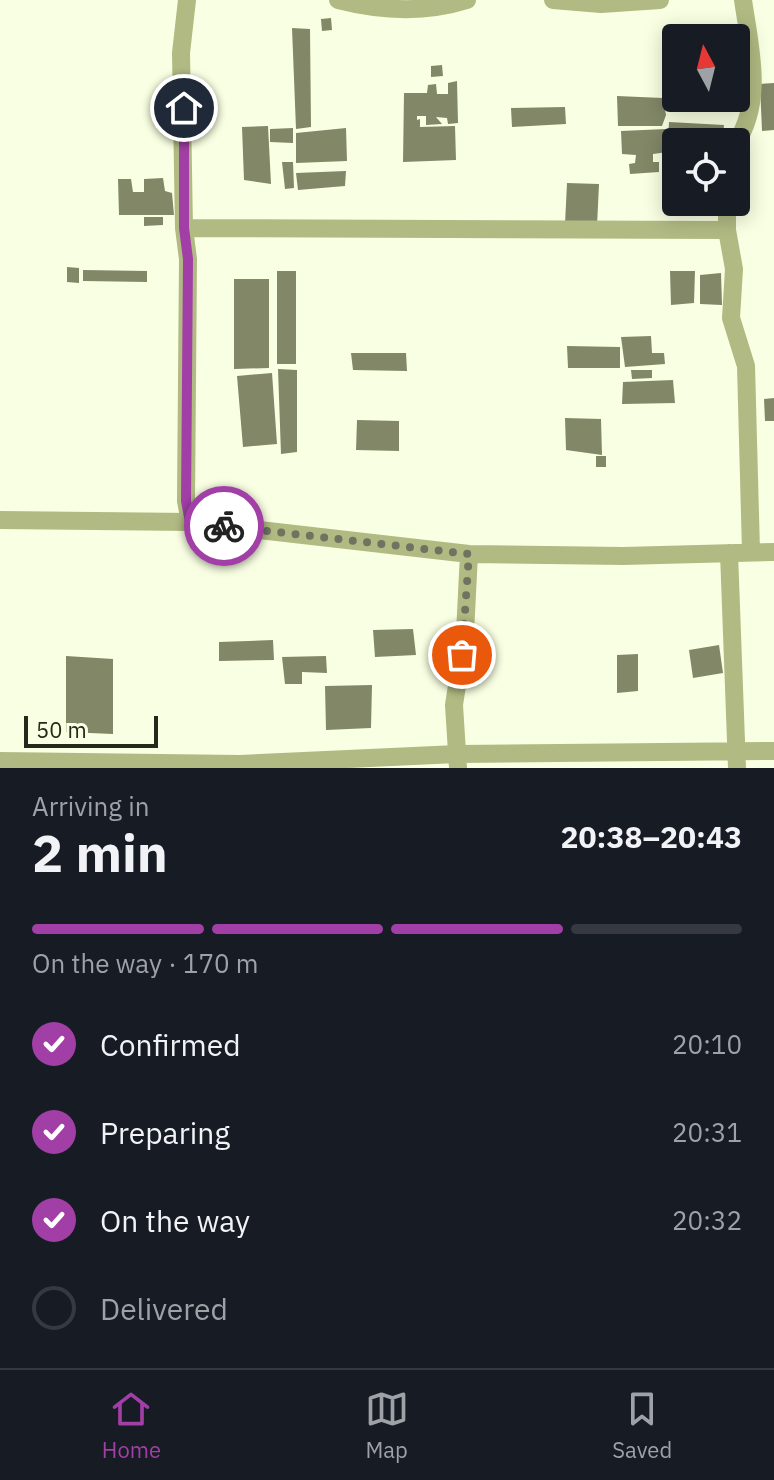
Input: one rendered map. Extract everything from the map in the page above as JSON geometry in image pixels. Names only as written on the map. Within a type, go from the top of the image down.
[{"type":"street","points":[[187,0],[181,53],[184,228],[188,259],[186,501],[190,522]]},
{"type":"street","points":[[338,0],[396,9],[440,8],[467,0]]},
{"type":"street","points":[[553,0],[601,4],[660,0]]},
{"type":"street","points":[[730,0],[753,0]]},
{"type":"street","points":[[743,0],[753,64],[749,123],[746,128]]},
{"type":"street","points":[[727,216],[734,269],[731,318],[746,366],[751,551]]},
{"type":"street","points":[[184,228],[727,230]]},
{"type":"street","points":[[0,520],[190,522],[469,554],[774,552]]},
{"type":"street","points":[[729,553],[736,760]]},
{"type":"street","points":[[458,761],[454,705],[465,633],[469,554]]},
{"type":"street","points":[[0,761],[240,766],[736,760],[774,751]]},
{"type":"building","points":[[331,18],[332,30],[322,31],[321,19]]},
{"type":"building","points":[[292,28],[310,29],[311,127],[296,129]]},
{"type":"building","points":[[442,65],[443,76],[431,77],[431,66]]},
{"type":"building","points":[[457,81],[458,123],[448,124],[447,118],[436,117],[442,124],[426,125],[426,116],[417,116],[420,127],[455,126],[456,160],[403,162],[404,93],[427,93],[428,85],[436,84],[437,94],[448,94],[448,83]]},
{"type":"building","points":[[774,83],[774,130],[762,131],[760,84]]},
{"type":"building","points":[[617,96],[662,98],[662,112],[666,115],[662,126],[618,126]]},
{"type":"building","points":[[565,107],[566,124],[512,127],[511,108]]},
{"type":"building","points":[[669,122],[724,125],[724,128],[669,128]]},
{"type":"building","points":[[268,126],[271,184],[244,180],[242,127]]},
{"type":"building","points":[[293,128],[293,143],[270,142],[270,129]]},
{"type":"building","points":[[346,128],[347,161],[296,163],[296,133]]},
{"type":"building","points":[[662,129],[662,153],[653,154],[653,162],[659,162],[659,172],[630,174],[629,164],[635,163],[636,155],[622,154],[621,131]]},
{"type":"building","points":[[282,162],[293,162],[294,188],[285,189]]},
{"type":"building","points":[[346,171],[345,186],[298,190],[296,173]]},
{"type":"building","points":[[163,178],[165,191],[172,193],[174,215],[119,215],[118,179],[131,179],[133,192],[144,192],[144,179]]},
{"type":"building","points":[[567,183],[599,184],[597,226],[565,224]]},
{"type":"building","points":[[144,217],[163,217],[163,225],[144,226]]},
{"type":"building","points":[[67,267],[79,268],[79,283],[67,282]]},
{"type":"building","points":[[83,270],[147,271],[147,282],[83,281]]},
{"type":"building","points":[[277,271],[296,271],[296,364],[277,364]]},
{"type":"building","points":[[670,271],[695,271],[694,303],[671,305]]},
{"type":"building","points":[[721,273],[722,305],[700,304],[700,275]]},
{"type":"building","points":[[234,279],[269,279],[269,368],[234,369]]},
{"type":"building","points":[[651,336],[652,353],[664,353],[665,364],[625,367],[621,337]]},
{"type":"building","points":[[567,346],[620,347],[620,368],[568,368]]},
{"type":"building","points":[[351,353],[406,353],[407,371],[353,370]]},
{"type":"building","points":[[278,369],[297,370],[297,452],[281,454]]},
{"type":"building","points":[[631,370],[652,370],[652,378],[632,379]]},
{"type":"building","points":[[272,373],[277,444],[243,447],[237,376]]},
{"type":"building","points":[[673,380],[675,403],[622,404],[623,382]]},
{"type":"building","points":[[774,398],[774,421],[765,421],[764,399]]},
{"type":"building","points":[[565,418],[601,419],[602,455],[566,450]]},
{"type":"building","points":[[357,420],[399,421],[399,451],[356,450]]},
{"type":"building","points":[[596,456],[606,456],[606,467],[596,467]]},
{"type":"building","points":[[413,629],[416,655],[375,657],[373,630]]},
{"type":"building","points":[[273,640],[274,660],[219,661],[219,642]]},
{"type":"building","points":[[719,645],[723,673],[693,678],[689,650]]},
{"type":"building","points":[[638,654],[638,691],[617,693],[617,655]]},
{"type":"building","points":[[66,656],[113,659],[113,734],[66,732]]},
{"type":"building","points":[[326,656],[327,673],[302,672],[302,684],[285,684],[282,657]]},
{"type":"building","points":[[372,685],[371,728],[326,730],[325,686]]},
{"type":"way so far","points":[[224,526],[469,554],[462,655]]},
{"type":"route","points":[[184,108],[184,228],[188,259],[186,501],[190,522],[224,526]]}]
